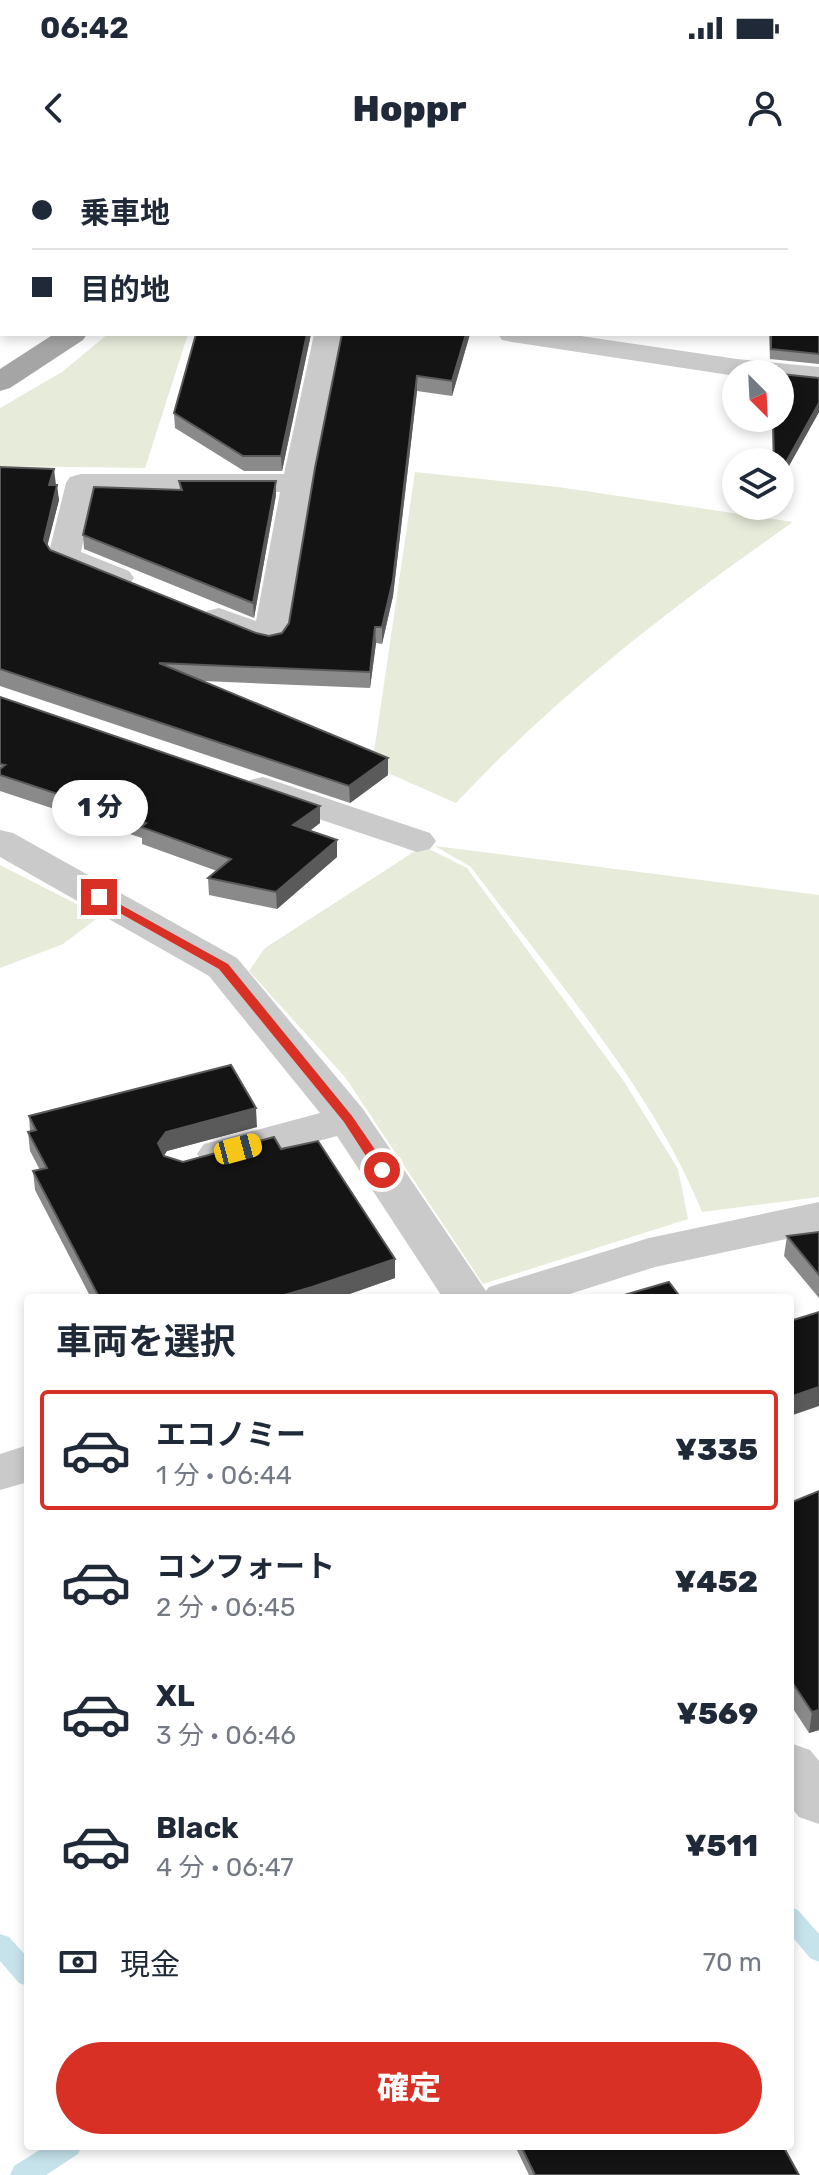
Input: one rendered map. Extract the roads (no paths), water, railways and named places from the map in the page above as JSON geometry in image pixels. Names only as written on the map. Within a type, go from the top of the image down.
[{"type":"main road","points":[[0,382],[70,336]]},
{"type":"street","points":[[197,609],[270,639],[297,483],[328,336]]},
{"type":"street","points":[[532,336],[737,357],[819,376]]},
{"type":"street","points":[[153,592],[64,556],[81,483],[297,483]]},
{"type":"street","points":[[238,780],[417,841]]},
{"type":"street","points":[[0,841],[223,967],[348,1119],[464,1294]]},
{"type":"street","points":[[184,1164],[348,1119]]},
{"type":"street","points":[[518,1294],[649,1253],[819,1217]]},
{"type":"street","points":[[0,1472],[24,1464]]},
{"type":"street","points":[[794,1771],[819,1801]]},
{"type":"waterway","points":[[794,1922],[819,1951]]},
{"type":"waterway","points":[[0,1944],[24,1971]]},
{"type":"waterway","points":[[23,2175],[63,2150]]}]
